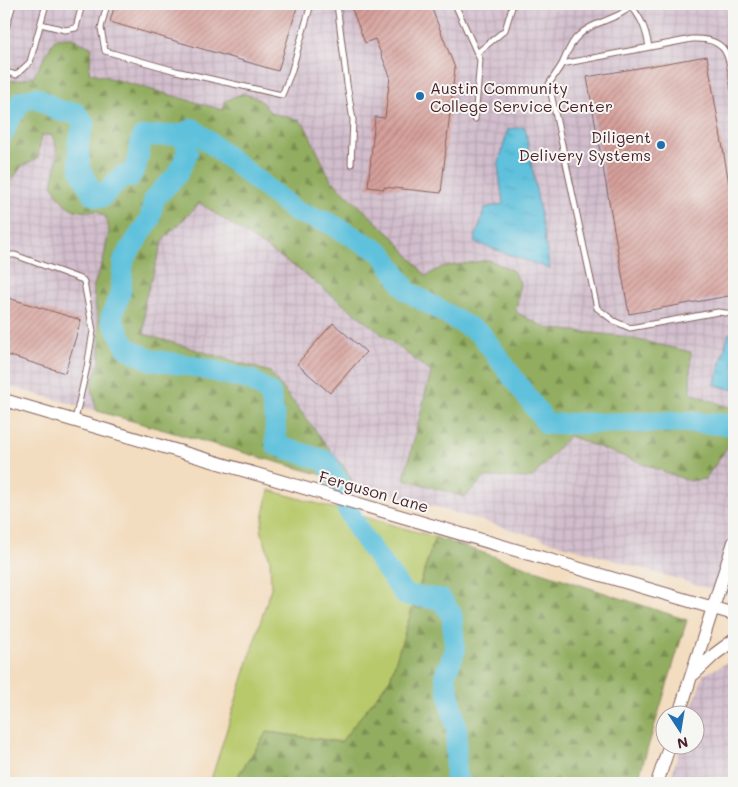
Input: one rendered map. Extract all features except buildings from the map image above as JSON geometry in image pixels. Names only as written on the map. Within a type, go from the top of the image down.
[{"type":"street","name":"Ferguson Lane","points":[[4,400],[734,614]]},
{"type":"street","points":[[683,704],[734,542]]},
{"type":"street","points":[[692,676],[715,654],[734,640]]},
{"type":"street","points":[[657,783],[667,754]]},
{"type":"lane","points":[[4,35],[13,4]]},
{"type":"lane","points":[[4,71],[16,75],[30,62],[46,4]]},
{"type":"lane","points":[[41,24],[65,30],[76,28],[82,4]]},
{"type":"lane","points":[[108,4],[101,28],[105,51],[176,71],[282,95],[291,73],[311,4]]},
{"type":"lane","points":[[337,4],[353,120],[351,164]]},
{"type":"lane","points":[[455,4],[480,60],[475,119]]},
{"type":"lane","points":[[476,53],[505,30],[513,4]]},
{"type":"lane","points":[[649,47],[645,28],[632,5],[614,18],[590,26],[576,37],[549,84],[597,308],[614,321],[630,328],[718,312],[734,314]]},
{"type":"lane","points":[[562,64],[692,39],[707,38],[718,42],[725,50],[734,90]]},
{"type":"lane","points":[[4,255],[15,255],[84,282],[93,331],[75,421]]},
{"type":"shaded area","points":[[4,4],[734,4],[734,596],[402,497],[4,385]]},
{"type":"shaded area","points":[[734,659],[734,783],[669,783],[678,754],[706,754],[706,704],[693,704],[703,675]]},
{"type":"green space","points":[[72,38],[92,48],[89,72],[223,110],[225,101],[243,93],[259,99],[271,113],[300,120],[306,128],[331,180],[394,238],[426,276],[442,267],[489,260],[512,270],[520,282],[516,312],[546,328],[621,336],[691,352],[690,393],[734,409],[734,433],[731,442],[705,479],[689,481],[569,436],[532,478],[485,477],[465,497],[404,479],[431,372],[298,269],[200,203],[163,240],[145,300],[144,334],[270,372],[346,470],[354,484],[97,411],[91,385],[100,362],[99,327],[93,289],[104,257],[109,232],[107,218],[97,211],[74,210],[60,198],[52,184],[57,153],[51,135],[41,135],[38,158],[22,166],[4,191],[4,81],[20,80],[34,76],[55,39]]},
{"type":"green space","points":[[269,490],[435,537],[390,679],[341,742],[267,732],[233,783],[210,783],[271,588],[270,560],[261,529]]},
{"type":"green space","points":[[435,537],[687,620],[661,704],[656,704],[656,721],[637,783],[233,783],[267,732],[341,742],[390,679]]},
{"type":"water","points":[[525,127],[550,269],[474,242],[485,208],[503,204],[498,166],[508,129]]},
{"type":"water","points":[[729,333],[734,334],[734,390],[715,385]]},
{"type":"waterway","points":[[4,132],[8,122],[22,101],[36,97],[59,111],[76,113],[84,123],[78,144],[80,169],[93,195],[102,197],[122,176],[130,177],[136,166],[142,137],[183,134],[193,129],[296,212],[327,222],[382,253],[407,291],[481,334],[547,424],[679,422],[734,425]]},
{"type":"waterway","points":[[183,134],[188,152],[177,175],[154,199],[150,219],[124,259],[120,294],[111,318],[127,348],[151,360],[192,366],[251,380],[270,393],[275,421],[276,445],[326,461],[341,486]]},
{"type":"waterway","points":[[347,508],[362,536],[405,595],[441,599],[452,615],[455,651],[445,675],[457,731],[455,779],[461,783]]},
{"type":"place","name":"Austin Community College Service Center","points":[[420,96]]},
{"type":"place","name":"Diligent Delivery Systems","points":[[661,145]]}]
